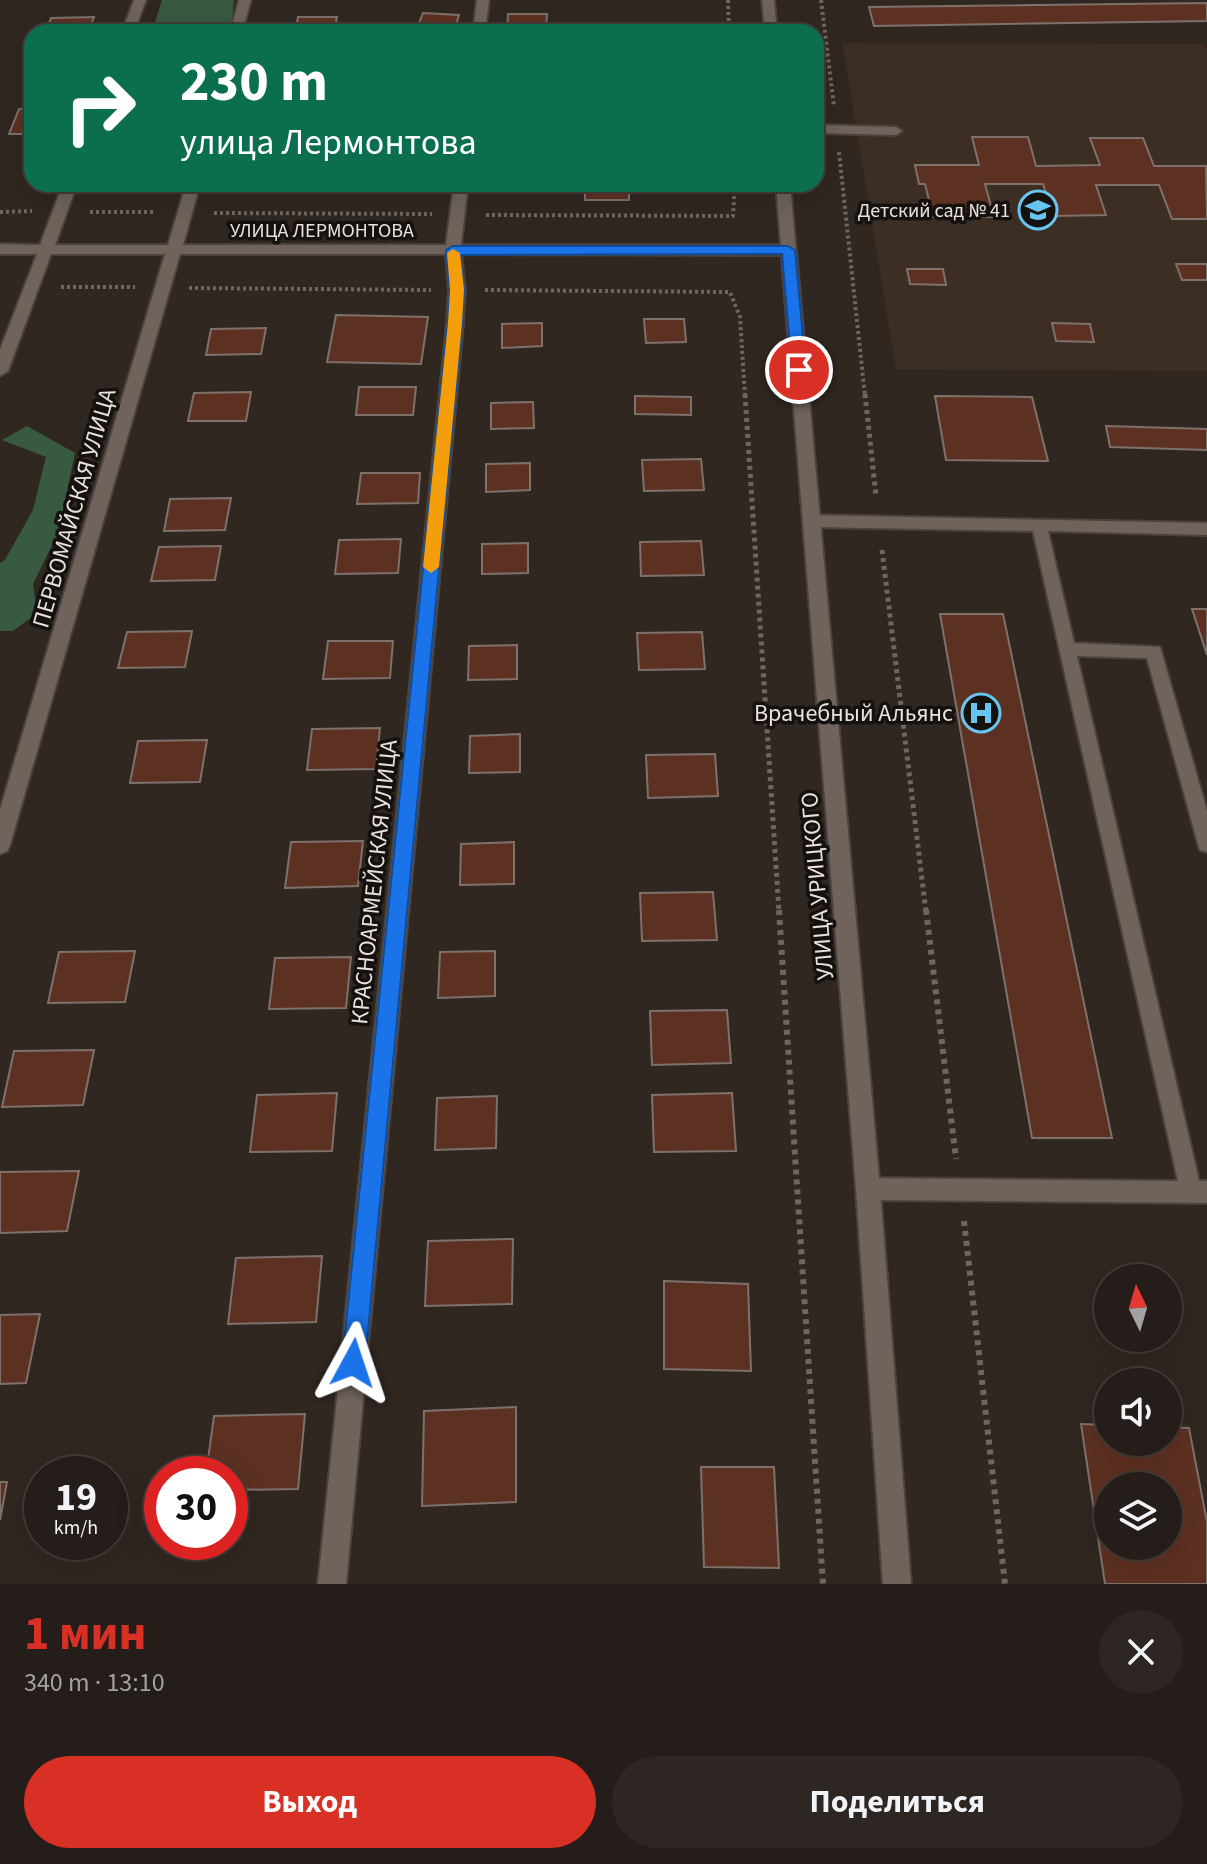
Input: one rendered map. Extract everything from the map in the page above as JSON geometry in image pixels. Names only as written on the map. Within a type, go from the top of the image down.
[{"type":"street","points":[[131,24],[140,0]]},
{"type":"street","points":[[238,24],[245,0]]},
{"type":"street","points":[[480,24],[483,0]]},
{"type":"street","points":[[768,0],[770,24]]},
{"type":"street","points":[[0,371],[67,192]]},
{"type":"street","name":"ПЕРВОМАЙСКАЯ УЛИЦА","points":[[0,845],[191,192]]},
{"type":"street","name":"КРАСНОАРМЕЙСКАЯ УЛИЦА","points":[[332,1584],[457,290],[453,250],[460,192]]},
{"type":"street","name":"УЛИЦА УРИЦКОГО","points":[[784,192],[868,1189],[897,1584]]},
{"type":"street","name":"УЛИЦА ЛЕРМОНТОВА","points":[[0,249],[788,250]]},
{"type":"lane","points":[[824,129],[896,131]]},
{"type":"lane","points":[[812,521],[1207,529]]},
{"type":"lane","points":[[868,1189],[1199,1192],[1039,525]]},
{"type":"lane","points":[[1068,649],[1154,652],[1207,844]]},
{"type":"path","points":[[728,0],[729,24]]},
{"type":"path","points":[[821,0],[824,24]]},
{"type":"path","points":[[824,26],[878,522],[1005,1584]]},
{"type":"path","points":[[0,212],[733,216],[734,192]]},
{"type":"path","points":[[31,287],[730,292],[740,317],[823,1584]]},
{"type":"shaded area","name":"Детский сад № 41","points":[[842,43],[1204,44],[1207,50],[1207,371],[896,369]]},
{"type":"green space","points":[[162,0],[234,0],[232,24],[154,24]]},
{"type":"green space","points":[[27,426],[75,453],[58,533],[33,584],[37,613],[13,631],[0,631],[0,563],[5,560],[33,510],[46,457],[2,440]]},
{"type":"building","points":[[1207,3],[1207,21],[874,26],[869,7]]},
{"type":"building","points":[[423,13],[459,15],[456,24],[419,23]]},
{"type":"building","points":[[508,14],[547,14],[546,24],[507,24]]},
{"type":"building","points":[[94,17],[92,24],[49,24],[51,18]]},
{"type":"building","points":[[298,17],[337,17],[336,24],[297,24]]},
{"type":"building","points":[[19,109],[24,109],[24,134],[9,134]]},
{"type":"building","points":[[972,137],[1028,137],[1036,166],[1100,165],[1090,138],[1143,138],[1154,166],[1206,166],[1207,219],[1172,219],[1159,185],[1096,185],[1106,215],[1053,216],[1043,184],[985,184],[994,217],[933,217],[925,184],[919,184],[915,165],[979,165]]},
{"type":"building","points":[[585,192],[629,192],[629,200],[585,200]]},
{"type":"building","points":[[1176,264],[1207,264],[1207,280],[1182,280]]},
{"type":"building","points":[[907,269],[943,269],[946,285],[910,284]]},
{"type":"building","points":[[336,315],[428,317],[421,364],[327,362]]},
{"type":"building","points":[[644,319],[684,319],[686,342],[646,343]]},
{"type":"building","points":[[542,323],[542,346],[502,348],[502,324]]},
{"type":"building","points":[[1052,323],[1090,324],[1094,342],[1056,341]]},
{"type":"building","points":[[266,328],[261,354],[206,355],[211,329]]},
{"type":"building","points":[[359,387],[416,387],[413,415],[356,415]]},
{"type":"building","points":[[251,392],[246,421],[188,421],[194,393]]},
{"type":"building","points":[[635,396],[691,397],[691,415],[635,414]]},
{"type":"building","points":[[935,396],[1032,397],[1048,461],[946,460]]},
{"type":"building","points":[[533,402],[534,428],[491,429],[491,403]]},
{"type":"building","points":[[1106,426],[1207,429],[1207,450],[1110,447]]},
{"type":"building","points":[[701,459],[704,490],[644,491],[642,460]]},
{"type":"building","points":[[530,463],[530,490],[486,492],[486,464]]},
{"type":"building","points":[[361,473],[420,473],[418,503],[357,504]]},
{"type":"building","points":[[231,498],[225,530],[164,531],[170,499]]},
{"type":"building","points":[[401,539],[398,573],[335,574],[339,540]]},
{"type":"building","points":[[701,541],[704,575],[641,576],[640,542]]},
{"type":"building","points":[[528,543],[528,573],[482,574],[482,544]]},
{"type":"building","points":[[221,546],[215,580],[151,581],[159,547]]},
{"type":"building","points":[[1192,609],[1207,609],[1207,655]]},
{"type":"building","points":[[940,614],[1003,614],[1112,1138],[1032,1138]]},
{"type":"building","points":[[192,631],[185,667],[118,668],[127,632]]},
{"type":"building","points":[[702,632],[705,669],[639,670],[637,633]]},
{"type":"building","points":[[328,641],[393,641],[390,678],[323,679]]},
{"type":"building","points":[[517,645],[517,679],[468,680],[469,646]]},
{"type":"building","points":[[380,728],[376,769],[307,770],[312,729]]},
{"type":"building","points":[[520,734],[520,772],[469,773],[470,736]]},
{"type":"building","points":[[207,740],[200,782],[130,783],[138,741]]},
{"type":"building","points":[[715,754],[718,796],[648,798],[646,755]]},
{"type":"building","points":[[363,841],[358,886],[285,888],[291,842]]},
{"type":"building","points":[[514,842],[514,884],[460,885],[461,844]]},
{"type":"building","points":[[713,892],[717,940],[642,941],[640,893]]},
{"type":"building","points":[[135,951],[125,1002],[48,1003],[59,952]]},
{"type":"building","points":[[495,951],[495,996],[438,998],[440,952]]},
{"type":"building","points":[[351,957],[346,1008],[269,1009],[275,958]]},
{"type":"building","points":[[727,1010],[731,1063],[652,1065],[650,1011]]},
{"type":"building","points":[[94,1050],[83,1105],[2,1107],[14,1051]]},
{"type":"building","points":[[337,1093],[332,1151],[250,1152],[257,1095]]},
{"type":"building","points":[[732,1093],[736,1151],[654,1152],[652,1095]]},
{"type":"building","points":[[497,1096],[496,1148],[435,1150],[437,1098]]},
{"type":"building","points":[[79,1171],[67,1231],[0,1233],[0,1172]]},
{"type":"building","points":[[513,1239],[512,1304],[425,1306],[428,1241]]},
{"type":"building","points":[[322,1256],[316,1322],[228,1324],[236,1258]]},
{"type":"building","points":[[664,1281],[748,1284],[751,1371],[664,1369]]},
{"type":"building","points":[[40,1314],[26,1383],[0,1384],[0,1315]]},
{"type":"building","points":[[516,1407],[516,1502],[422,1506],[424,1411]]},
{"type":"building","points":[[305,1414],[298,1489],[248,1490],[248,1456],[208,1456],[214,1416]]},
{"type":"building","points":[[1081,1424],[1094,1424],[1094,1456],[1182,1456],[1182,1428],[1189,1428],[1207,1522],[1207,1584],[1105,1584],[1101,1560],[1182,1560],[1182,1472],[1094,1472],[1094,1511]]},
{"type":"building","points":[[701,1467],[774,1467],[779,1568],[704,1567]]},
{"type":"building","points":[[0,1482],[7,1482],[0,1520]]},
{"type":"slow traffic","points":[[431,567],[455,323],[457,290],[453,253]]},
{"type":"place","name":"Детский сад № 41","points":[[1038,210]]},
{"type":"place","name":"Врачебный Альянс","points":[[981,713]]},
{"type":"route","points":[[353,1363],[455,323],[457,290],[453,250],[788,250],[799,370]]}]
